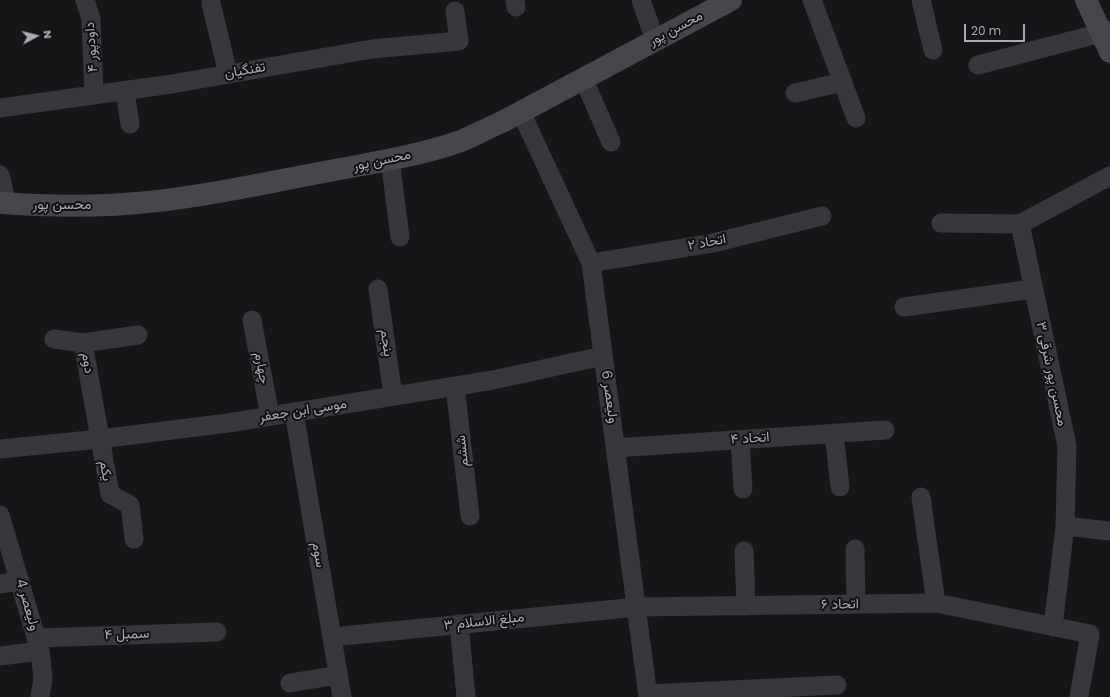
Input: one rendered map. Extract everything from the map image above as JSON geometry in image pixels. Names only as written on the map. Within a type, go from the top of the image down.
[{"type":"main road","name":"محسن پور","points":[[3,204],[95,205],[156,201],[196,196],[390,159],[438,148],[479,133],[521,112],[731,0]]},
{"type":"main road","points":[[1086,0],[1107,38]]},
{"type":"street","name":"داودپور ۴","points":[[85,0],[91,19],[94,95]]},
{"type":"street","points":[[640,0],[655,40]]},
{"type":"street","points":[[812,0],[856,118]]},
{"type":"street","points":[[921,0],[933,50]]},
{"type":"street","points":[[211,2],[228,74]]},
{"type":"street","name":"تفنگیان","points":[[0,108],[172,84],[372,49],[459,41],[455,11]]},
{"type":"street","points":[[978,65],[1107,38]]},
{"type":"street","points":[[583,78],[611,142]]},
{"type":"street","points":[[795,93],[843,82]]},
{"type":"street","points":[[125,90],[130,124]]},
{"type":"street","name":"ولیعصر 6","points":[[521,112],[591,263],[648,695]]},
{"type":"street","points":[[390,159],[400,237]]},
{"type":"street","points":[[0,175],[3,204]]},
{"type":"street","points":[[941,223],[1020,224],[1110,176]]},
{"type":"street","name":"اتحاد ۲","points":[[591,263],[713,243],[822,216]]},
{"type":"street","name":"محسن پور شرقی ۳","points":[[1020,224],[1067,446],[1065,526],[1052,627]]},
{"type":"street","name":"پنجم","points":[[378,289],[393,396]]},
{"type":"street","points":[[904,307],[1033,289]]},
{"type":"street","name":"چهارم","points":[[252,320],[270,416]]},
{"type":"street","name":"دوم","points":[[100,438],[83,343],[138,335]]},
{"type":"street","points":[[54,339],[83,343]]},
{"type":"street","name":"موسی ابن جعفر","points":[[0,449],[220,424],[493,380],[603,356]]},
{"type":"street","name":"ششم","points":[[455,386],[470,516]]},
{"type":"street","name":"سوم","points":[[294,412],[342,697]]},
{"type":"street","name":"اتحاد ۴","points":[[615,448],[885,430]]},
{"type":"street","points":[[834,434],[840,487]]},
{"type":"street","name":"یکم","points":[[100,438],[110,494],[130,505],[134,539]]},
{"type":"street","points":[[740,440],[743,489]]},
{"type":"street","points":[[921,497],[936,603]]},
{"type":"street","name":"ولیعصر 4","points":[[0,516],[39,645],[43,678],[40,697]]},
{"type":"street","points":[[1065,526],[1110,531]]},
{"type":"street","points":[[855,550],[856,604]]},
{"type":"street","points":[[744,551],[746,606]]},
{"type":"street","points":[[0,584],[20,581]]},
{"type":"street","name":"اتحاد ۶","points":[[637,607],[936,603],[1090,634],[1079,697]]},
{"type":"street","name":"مبلغ الاسلام ۳","points":[[332,637],[637,607]]},
{"type":"street","points":[[458,624],[466,697]]},
{"type":"street","name":"سمبل ۴","points":[[0,656],[39,645],[217,632]]},
{"type":"street","points":[[290,683],[338,675]]},
{"type":"street","points":[[648,695],[837,685]]}]
